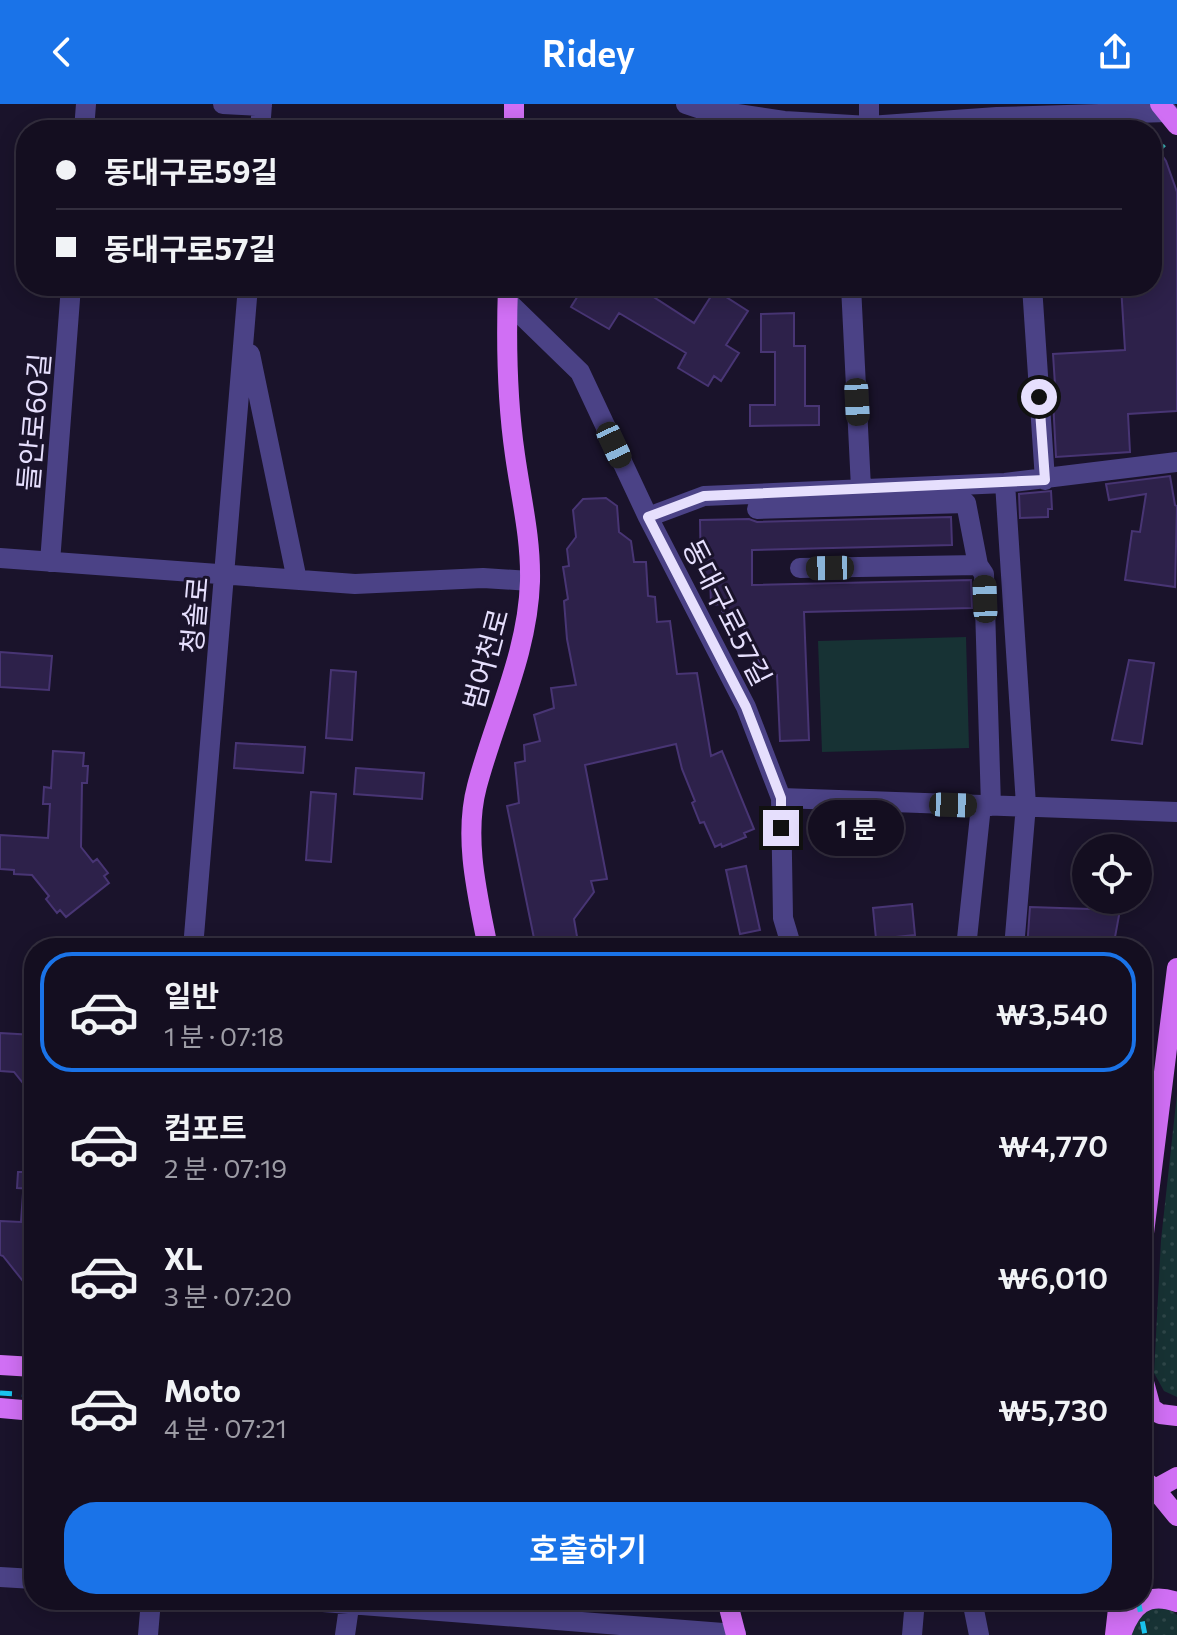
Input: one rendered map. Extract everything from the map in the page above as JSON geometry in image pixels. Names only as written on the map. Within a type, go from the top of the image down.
[{"type":"main road","name":"범어천로","points":[[486,938],[474,876],[476,788],[525,630],[530,581],[530,535],[515,454],[510,401],[508,296]]},
{"type":"main road","points":[[1152,1122],[1177,968]]},
{"type":"main road","points":[[0,1365],[24,1366]]},
{"type":"main road","points":[[0,1408],[24,1410]]},
{"type":"main road","points":[[1152,1409],[1160,1414],[1177,1416]]},
{"type":"main road","points":[[1152,1482],[1177,1476]]},
{"type":"main road","points":[[1152,1491],[1177,1516]]},
{"type":"main road","points":[[1152,1509],[1177,1516]]},
{"type":"main road","points":[[1152,1599],[1161,1596],[1177,1602]]},
{"type":"main road","points":[[730,1610],[736,1634]]},
{"type":"main road","points":[[1115,1635],[1118,1610]]},
{"type":"main road","points":[[1121,1635],[1126,1620],[1136,1610]]},
{"type":"street","points":[[223,104],[262,105]]},
{"type":"street","points":[[686,104],[777,120]]},
{"type":"street","points":[[1080,120],[1168,114]]},
{"type":"street","name":"들안로60길","points":[[50,562],[70,296]]},
{"type":"street","name":"청솔로","points":[[194,938],[247,296]]},
{"type":"street","name":"동대구로57길","points":[[510,296],[580,372],[648,517],[746,707],[781,798],[783,918],[789,938]]},
{"type":"street","points":[[851,296],[856,495]]},
{"type":"street","points":[[1033,296],[1045,480]]},
{"type":"street","points":[[245,330],[297,580]]},
{"type":"street","points":[[757,509],[856,495],[1045,480],[1177,462]]},
{"type":"street","points":[[1005,483],[1026,805],[1015,938]]},
{"type":"street","points":[[648,517],[704,496],[856,495],[966,503],[978,565],[984,574],[986,806],[967,938]]},
{"type":"street","points":[[0,558],[355,584],[483,578],[530,581]]},
{"type":"street","points":[[800,568],[978,565]]},
{"type":"street","points":[[781,798],[1177,812]]},
{"type":"street","points":[[0,1577],[24,1578]]},
{"type":"street","points":[[148,1635],[150,1610]]},
{"type":"street","points":[[345,1635],[349,1610]]},
{"type":"street","points":[[432,1610],[636,1630],[736,1634]]},
{"type":"street","points":[[912,1635],[914,1610]]},
{"type":"street","points":[[974,1610],[979,1635]]},
{"type":"green space","points":[[966,637],[969,748],[822,752],[818,641]]},
{"type":"green space","points":[[1177,1094],[1177,1397],[1164,1391],[1154,1373],[1161,1240]]},
{"type":"green space","points":[[1152,1607],[1168,1609],[1177,1615],[1177,1635],[1132,1635],[1133,1627]]},
{"type":"building","points":[[1162,155],[1177,192],[1177,411],[1128,414],[1130,452],[1056,457],[1053,354],[1125,350],[1122,296],[1162,296]]},
{"type":"building","points":[[578,296],[652,296],[694,323],[711,296],[724,296],[748,311],[726,345],[739,353],[721,381],[714,376],[708,386],[678,368],[686,353],[619,313],[609,329],[571,307]]},
{"type":"building","points":[[794,313],[794,346],[805,346],[805,406],[819,406],[819,425],[750,426],[750,405],[775,405],[775,352],[761,352],[761,314]]},
{"type":"building","points":[[1170,476],[1177,506],[1175,587],[1125,580],[1132,531],[1140,532],[1146,494],[1109,500],[1106,484]]},
{"type":"building","points":[[1051,491],[1052,509],[1048,509],[1048,517],[1020,518],[1019,494]]},
{"type":"building","points":[[606,498],[617,506],[619,532],[631,541],[634,562],[646,562],[648,596],[655,597],[657,622],[670,621],[677,674],[697,673],[711,756],[722,751],[754,829],[744,833],[746,837],[715,847],[692,803],[695,801],[676,744],[585,765],[607,879],[591,881],[594,892],[574,919],[577,938],[534,938],[507,806],[519,803],[515,763],[525,761],[524,745],[540,741],[534,715],[554,708],[551,688],[576,685],[567,639],[564,601],[568,599],[563,567],[569,566],[567,549],[576,537],[573,510],[583,499]]},
{"type":"building","points":[[951,517],[952,545],[752,550],[752,585],[971,580],[972,608],[804,612],[809,740],[780,741],[777,675],[766,676],[737,613],[722,613],[722,604],[711,605],[710,576],[701,576],[700,520],[749,519],[757,522]]},
{"type":"building","points":[[0,652],[52,656],[49,690],[0,687]]},
{"type":"building","points":[[1129,660],[1154,663],[1142,744],[1112,740]]},
{"type":"building","points":[[331,670],[356,672],[352,740],[326,738]]},
{"type":"building","points":[[236,743],[305,747],[303,773],[234,768]]},
{"type":"building","points":[[53,751],[84,753],[83,766],[88,766],[87,783],[82,783],[81,847],[93,862],[97,859],[108,873],[104,876],[109,883],[66,917],[60,910],[57,913],[46,899],[49,896],[32,875],[0,869],[0,835],[48,838],[50,804],[43,804],[44,787],[51,788]]},
{"type":"building","points":[[356,768],[424,773],[422,799],[354,794]]},
{"type":"building","points":[[311,792],[336,794],[331,862],[306,860]]},
{"type":"building","points":[[746,866],[760,930],[740,934],[726,870]]},
{"type":"building","points":[[912,904],[915,935],[876,938],[873,908]]},
{"type":"building","points":[[1030,907],[1072,908],[1072,914],[1119,914],[1115,938],[1028,938]]},
{"type":"building","points":[[0,1033],[24,1034],[24,1084],[14,1072],[0,1071]]},
{"type":"building","points":[[18,1172],[24,1172],[24,1188],[17,1188]]},
{"type":"building","points":[[24,1193],[24,1282],[0,1255],[0,1221],[21,1222]]},
{"type":"railway","points":[[0,1393],[24,1394]]},
{"type":"railway","points":[[1140,1610],[1145,1635]]},
{"type":"route","points":[[781,828],[781,798],[746,707],[648,517],[704,496],[1045,480],[1039,397]]}]
